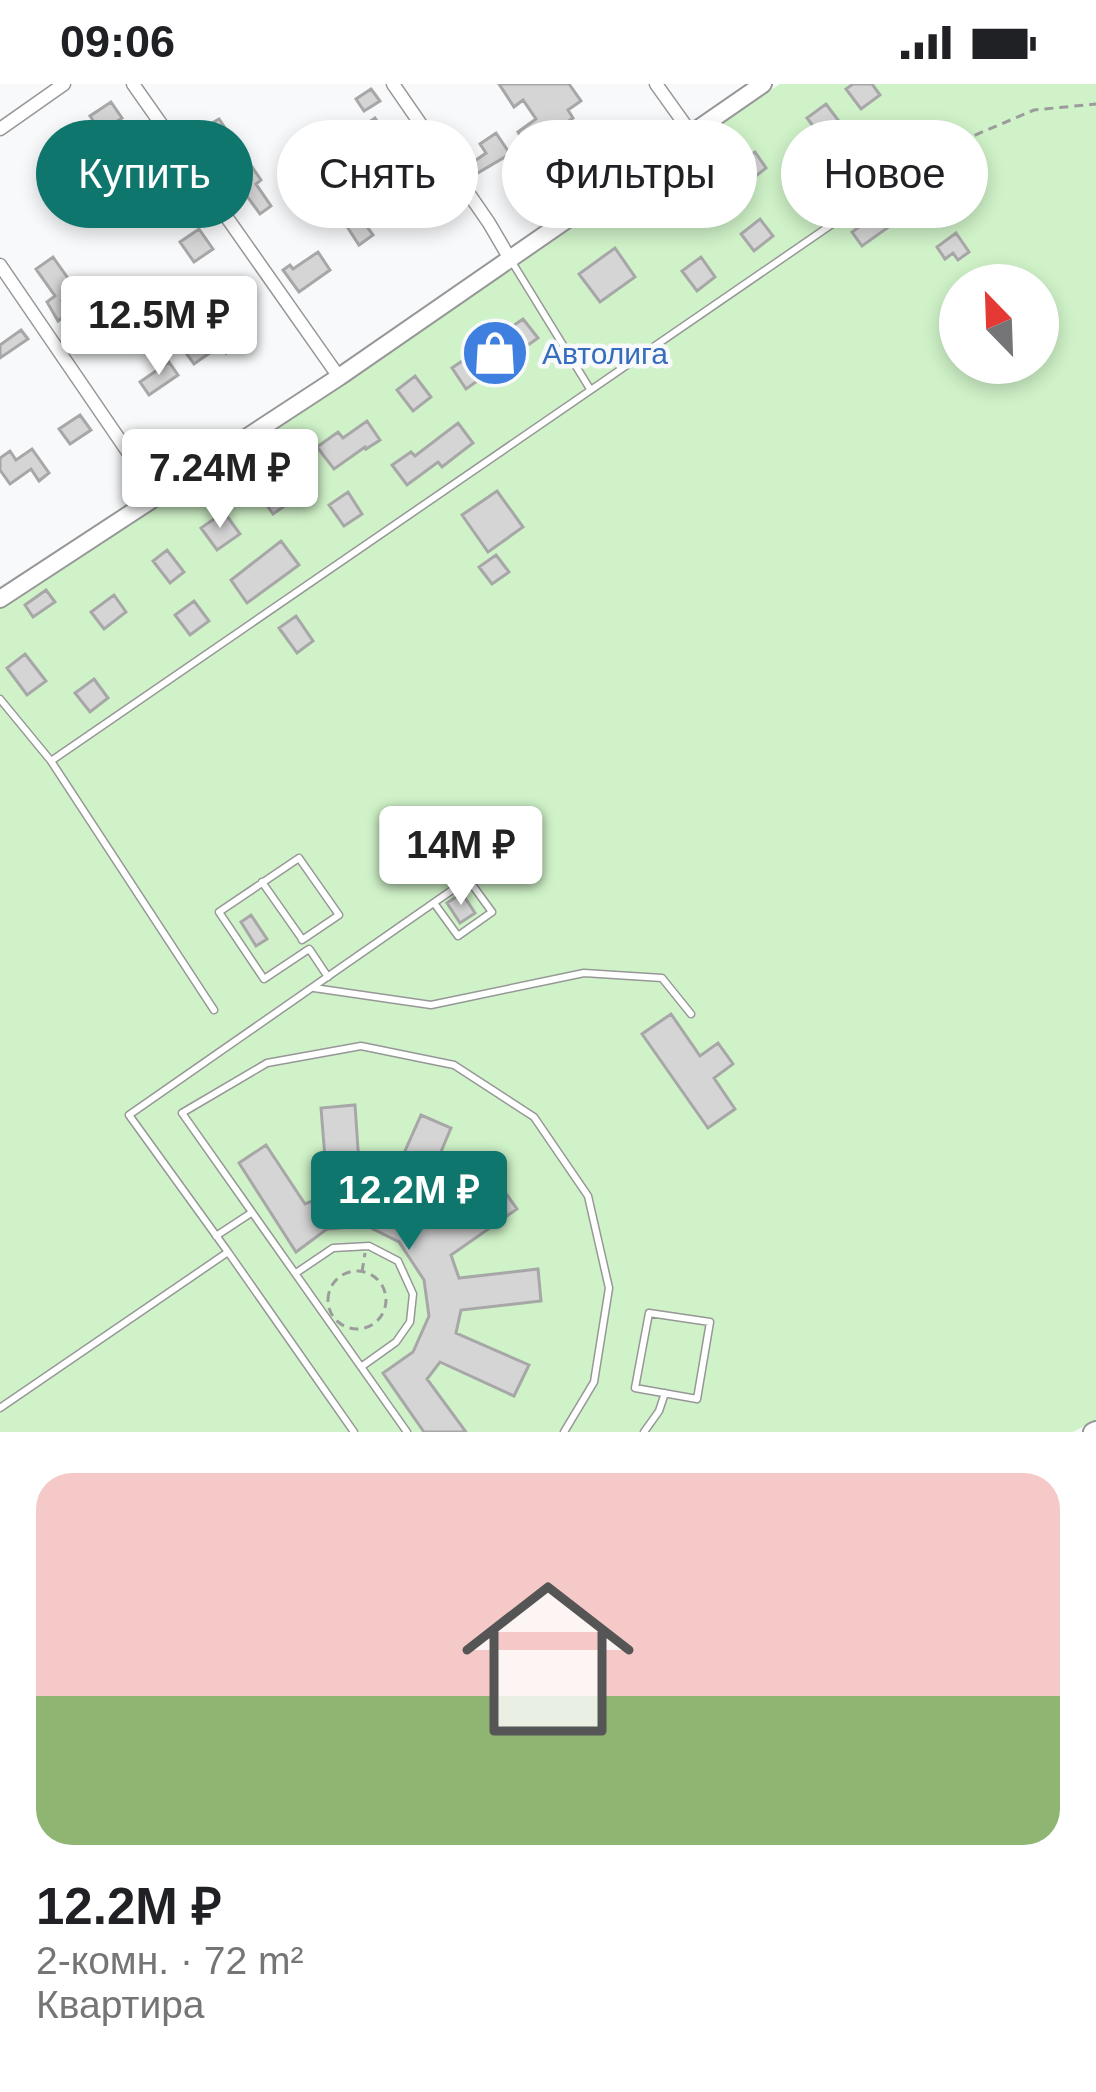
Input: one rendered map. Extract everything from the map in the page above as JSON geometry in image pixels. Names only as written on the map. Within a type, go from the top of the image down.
[{"type":"street","points":[[0,129],[64,84]]},
{"type":"street","points":[[133,84],[339,377]]},
{"type":"street","points":[[393,84],[510,259]]},
{"type":"street","points":[[656,84],[682,120]]},
{"type":"street","points":[[710,120],[763,84]]},
{"type":"street","points":[[0,599],[339,377],[555,228]]},
{"type":"street","points":[[0,265],[158,496]]},
{"type":"lane","points":[[52,760],[826,228]]},
{"type":"lane","points":[[510,259],[590,390]]},
{"type":"lane","points":[[0,699],[52,760],[214,1010]]},
{"type":"lane","points":[[302,940],[339,915],[298,858],[219,912],[264,979],[309,949]]},
{"type":"lane","points":[[354,1432],[129,1114],[468,879],[492,913],[458,937],[434,903]]},
{"type":"lane","points":[[262,882],[328,977]]},
{"type":"lane","points":[[314,988],[431,1005],[584,973],[662,978],[691,1014]]},
{"type":"lane","points":[[407,1432],[182,1113],[267,1063],[361,1046],[454,1065],[534,1118],[588,1196],[609,1288],[594,1382],[564,1432]]},
{"type":"lane","points":[[216,1236],[251,1213]]},
{"type":"lane","points":[[296,1273],[333,1248],[366,1246],[398,1262],[413,1294],[410,1322],[396,1342],[361,1366]]},
{"type":"lane","points":[[0,1408],[227,1252]]},
{"type":"lane","points":[[649,1313],[710,1322],[697,1399],[665,1394],[635,1388],[649,1313]]},
{"type":"lane","points":[[282,1349],[291,1342]]},
{"type":"lane","points":[[644,1432],[665,1394]]},
{"type":"path","points":[[988,130],[1034,110],[1096,104]]},
{"type":"path","points":[[362,1272],[366,1246]]},
{"type":"path","points":[[350,1272],[362,1272],[382,1285],[385,1307],[379,1319],[362,1329],[342,1326],[328,1301],[334,1282],[350,1272]]},
{"type":"path","points":[[385,1307],[411,1310]]},
{"type":"green space","points":[[780,84],[1096,84],[1096,1420],[1073,1432],[0,1432],[0,608],[361,373],[570,228],[757,228],[757,120],[726,120]]},
{"type":"building","points":[[499,84],[569,84],[581,101],[568,110],[570,120],[535,120],[523,100],[514,107]]},
{"type":"building","points":[[872,84],[880,95],[861,109],[846,89]]},
{"type":"building","points":[[371,89],[380,101],[364,111],[356,99]]},
{"type":"building","points":[[111,102],[122,118],[93,120],[90,116]]},
{"type":"building","points":[[826,104],[838,120],[808,120]]},
{"type":"building","points":[[496,133],[502,142],[502,159],[478,173],[478,159],[486,153],[480,144]]},
{"type":"building","points":[[757,155],[766,168],[757,175]]},
{"type":"building","points":[[253,168],[261,180],[256,184],[271,206],[260,214],[253,204]]},
{"type":"building","points":[[760,219],[773,236],[754,251],[741,234],[757,228]]},
{"type":"building","points":[[348,228],[368,228],[373,235],[359,245]]},
{"type":"building","points":[[858,228],[887,228],[862,246],[852,232]]},
{"type":"building","points":[[199,229],[213,249],[194,262],[180,242]]},
{"type":"building","points":[[956,233],[969,252],[958,260],[953,253],[945,259],[937,247]]},
{"type":"building","points":[[615,248],[635,277],[600,302],[579,274]]},
{"type":"building","points":[[318,252],[330,270],[299,292],[283,270],[290,265],[293,269]]},
{"type":"building","points":[[53,257],[77,291],[62,301],[70,312],[58,321],[47,302],[55,296],[36,269]]},
{"type":"building","points":[[701,257],[715,277],[697,291],[682,271]]},
{"type":"building","points":[[237,299],[251,321],[227,338],[234,347],[226,353],[221,345],[194,364],[181,346],[194,337],[197,342],[224,323],[217,313]]},
{"type":"building","name":"Автолига","points":[[523,319],[538,338],[466,389],[452,368]]},
{"type":"building","points":[[21,330],[28,339],[0,358],[0,345]]},
{"type":"building","points":[[169,362],[178,375],[149,395],[140,382]]},
{"type":"building","points":[[415,376],[431,397],[413,411],[397,390]]},
{"type":"building","points":[[80,415],[91,430],[70,444],[59,429]]},
{"type":"building","points":[[367,421],[380,440],[334,469],[317,447],[338,432],[343,438]]},
{"type":"building","points":[[458,423],[473,443],[442,467],[438,462],[407,485],[392,465],[411,452],[415,456]]},
{"type":"building","points":[[32,449],[49,473],[39,481],[31,469],[10,484],[0,470],[0,458],[10,451],[16,460]]},
{"type":"building","points":[[279,476],[296,498],[273,514],[257,491]]},
{"type":"building","points":[[497,491],[523,527],[488,552],[462,515]]},
{"type":"building","points":[[348,492],[362,514],[344,526],[329,505]]},
{"type":"building","points":[[224,512],[240,534],[217,550],[201,528]]},
{"type":"building","points":[[281,541],[299,565],[247,603],[231,580]]},
{"type":"building","points":[[167,550],[184,572],[170,583],[153,561]]},
{"type":"building","points":[[496,555],[509,572],[492,584],[479,567]]},
{"type":"building","points":[[46,590],[55,602],[33,617],[25,605]]},
{"type":"building","points":[[114,595],[126,612],[104,629],[91,612]]},
{"type":"building","points":[[194,601],[209,621],[190,635],[175,615]]},
{"type":"building","points":[[296,616],[313,641],[297,653],[279,628]]},
{"type":"building","points":[[25,654],[46,681],[27,695],[7,668]]},
{"type":"building","points":[[94,679],[108,698],[90,712],[75,693]]},
{"type":"building","points":[[462,893],[475,913],[460,923],[447,903]]},
{"type":"building","points":[[251,915],[267,939],[256,946],[241,922]]},
{"type":"building","points":[[671,1014],[700,1056],[718,1043],[733,1064],[714,1078],[735,1109],[708,1128],[642,1034]]},
{"type":"building","points":[[355,1105],[361,1193],[384,1198],[421,1115],[451,1128],[415,1213],[432,1227],[497,1181],[517,1209],[451,1255],[459,1278],[538,1269],[541,1301],[461,1310],[456,1333],[529,1365],[514,1396],[440,1362],[427,1379],[466,1432],[424,1432],[383,1373],[413,1352],[429,1316],[424,1280],[399,1242],[367,1226],[327,1229],[296,1252],[239,1163],[266,1145],[305,1204],[328,1195],[321,1108]]},
{"type":"place","name":"Автолига","points":[[495,353]]}]
